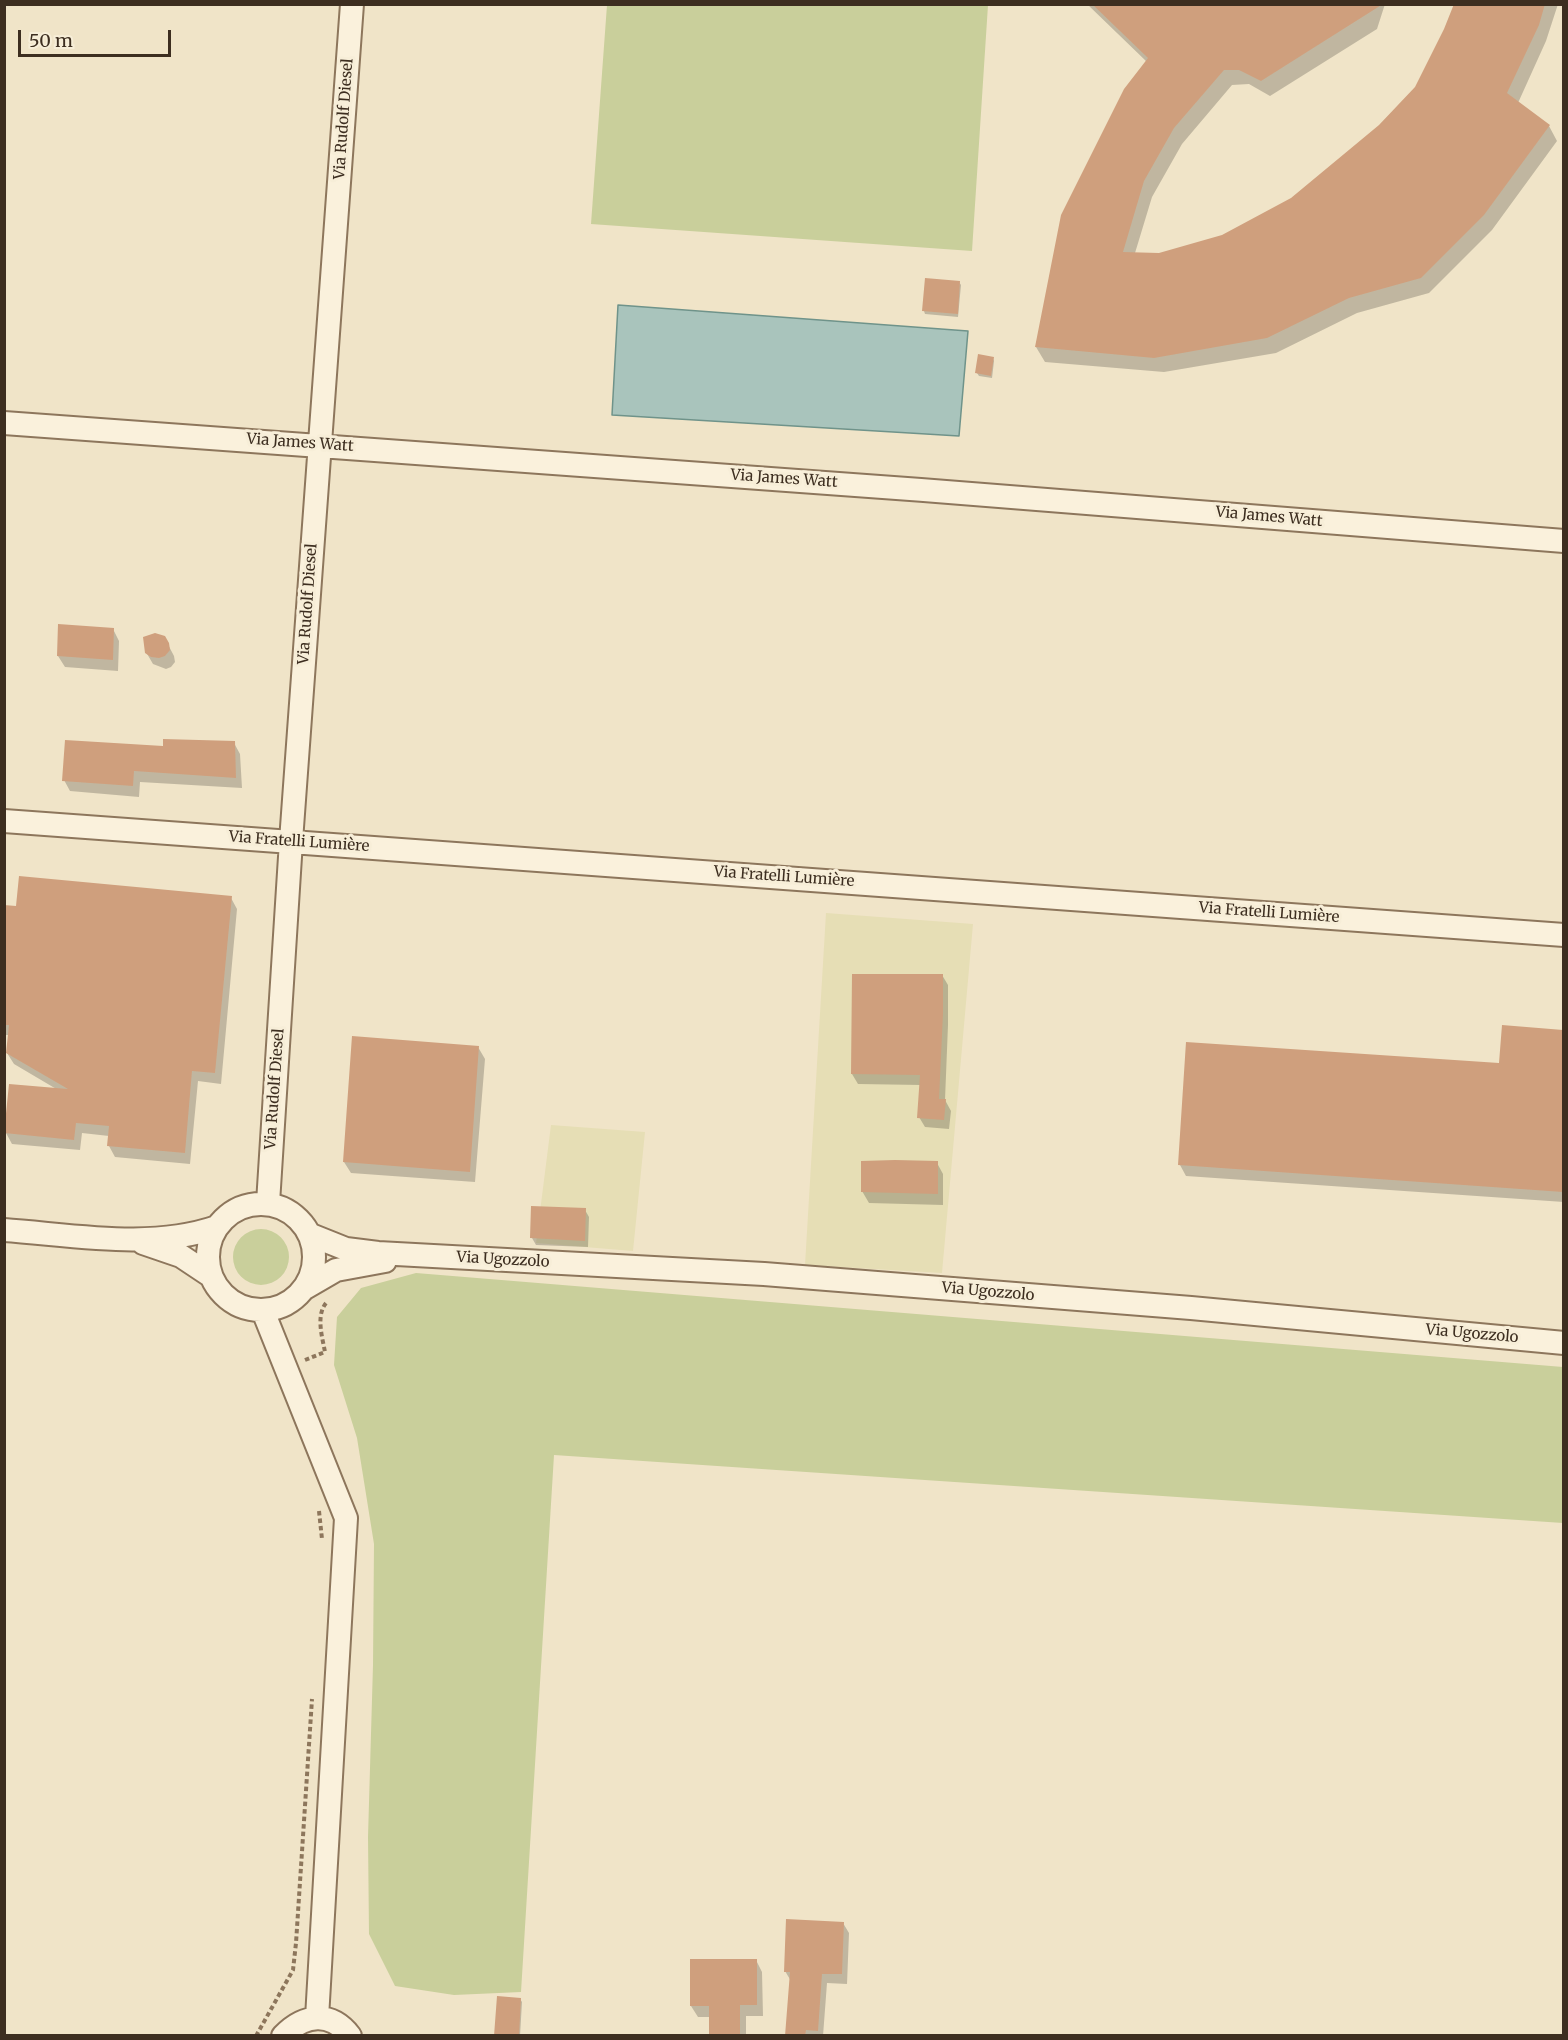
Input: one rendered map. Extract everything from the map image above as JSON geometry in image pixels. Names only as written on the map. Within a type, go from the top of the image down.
[{"type":"street","name":"Via Rudolf Diesel","points":[[268,1203],[291,841],[352,4]]},
{"type":"street","name":"Via James Watt","points":[[4,423],[320,444],[1563,541]]},
{"type":"street","name":"Via Fratelli Lumière","points":[[4,821],[1563,935]]},
{"type":"street","points":[[268,1203],[282,1207],[303,1223],[310,1235],[315,1253],[313,1271],[305,1288],[294,1300],[279,1308],[263,1311],[247,1308],[231,1301],[219,1290],[212,1276],[208,1259],[210,1243],[217,1227],[226,1216],[239,1208],[268,1203]]},
{"type":"street","points":[[4,1230],[133,1240],[193,1235],[217,1227]]},
{"type":"street","name":"Via Ugozzolo","points":[[310,1235],[346,1249],[411,1256],[764,1274],[1179,1307],[1563,1343]]},
{"type":"street","points":[[133,1240],[182,1256],[212,1276]]},
{"type":"street","name":"Via Ugozzolo","points":[[305,1288],[336,1270],[411,1256]]},
{"type":"street","points":[[263,1311],[346,1518],[317,2018]]},
{"type":"street","points":[[283,2036],[292,2026],[304,2020],[317,2018],[331,2020],[344,2027],[350,2036]]},
{"type":"path","points":[[286,1368],[325,1352],[320,1326],[324,1305],[331,1298]]},
{"type":"path","points":[[318,1503],[322,1540]]},
{"type":"path","points":[[256,2036],[293,1970],[297,1943],[312,1694]]},
{"type":"shaded area","points":[[826,913],[973,924],[942,1273],[805,1265]]},
{"type":"shaded area","points":[[551,1125],[645,1132],[633,1251],[536,1243]]},
{"type":"green space","points":[[607,5],[988,5],[972,251],[591,224]]},
{"type":"green space","points":[[261,1229],[272,1231],[281,1237],[287,1246],[289,1257],[287,1268],[281,1277],[272,1283],[261,1285],[250,1283],[241,1277],[235,1268],[233,1257],[235,1246],[241,1237],[250,1231]]},
{"type":"green space","points":[[416,1273],[1563,1367],[1563,1523],[554,1455],[521,1992],[454,1995],[395,1986],[369,1934],[368,1837],[374,1544],[357,1438],[334,1365],[337,1317],[361,1288]]},
{"type":"water","points":[[618,305],[968,331],[959,436],[612,415]]},
{"type":"building","points":[[1092,4],[1383,4],[1261,81],[1239,70],[1224,70],[1174,128],[1144,181],[1123,252],[1159,253],[1222,235],[1291,198],[1379,125],[1415,87],[1454,4],[1545,4],[1539,25],[1507,93],[1550,125],[1484,215],[1421,278],[1349,298],[1267,338],[1154,358],[1035,347],[1061,215],[1124,89],[1148,58]]},
{"type":"building","points":[[925,278],[960,281],[958,314],[922,311]]},
{"type":"building","points":[[978,354],[994,357],[991,376],[975,373]]},
{"type":"building","points":[[58,624],[114,628],[113,660],[57,656]]},
{"type":"building","points":[[155,633],[165,636],[169,643],[170,650],[165,656],[159,658],[145,653],[143,637]]},
{"type":"building","points":[[163,739],[235,741],[236,778],[134,771],[133,786],[62,781],[65,740],[163,746]]},
{"type":"building","points":[[19,876],[232,896],[215,1073],[192,1071],[185,1153],[107,1146],[109,1126],[76,1123],[74,1140],[4,1133],[9,1084],[68,1089],[6,1053],[9,1025],[4,1025],[4,905],[16,906]]},
{"type":"building","points":[[852,974],[943,974],[939,1099],[946,1099],[944,1120],[917,1118],[920,1075],[851,1074]]},
{"type":"building","points":[[1502,1025],[1563,1030],[1563,1192],[1178,1165],[1186,1042],[1499,1063]]},
{"type":"building","points":[[352,1036],[479,1046],[470,1172],[343,1162]]},
{"type":"building","points":[[861,1161],[938,1161],[938,1194],[861,1192]]},
{"type":"building","points":[[531,1206],[586,1208],[585,1241],[530,1238]]},
{"type":"building","points":[[786,1919],[844,1922],[842,1974],[822,1974],[818,2031],[806,2030],[805,2036],[785,2036],[790,1972],[784,1972]]},
{"type":"building","points":[[690,1959],[757,1959],[757,2005],[740,2005],[740,2036],[709,2036],[709,2006],[690,2006]]},
{"type":"building","points":[[497,1996],[521,1998],[519,2036],[494,2036]]}]
